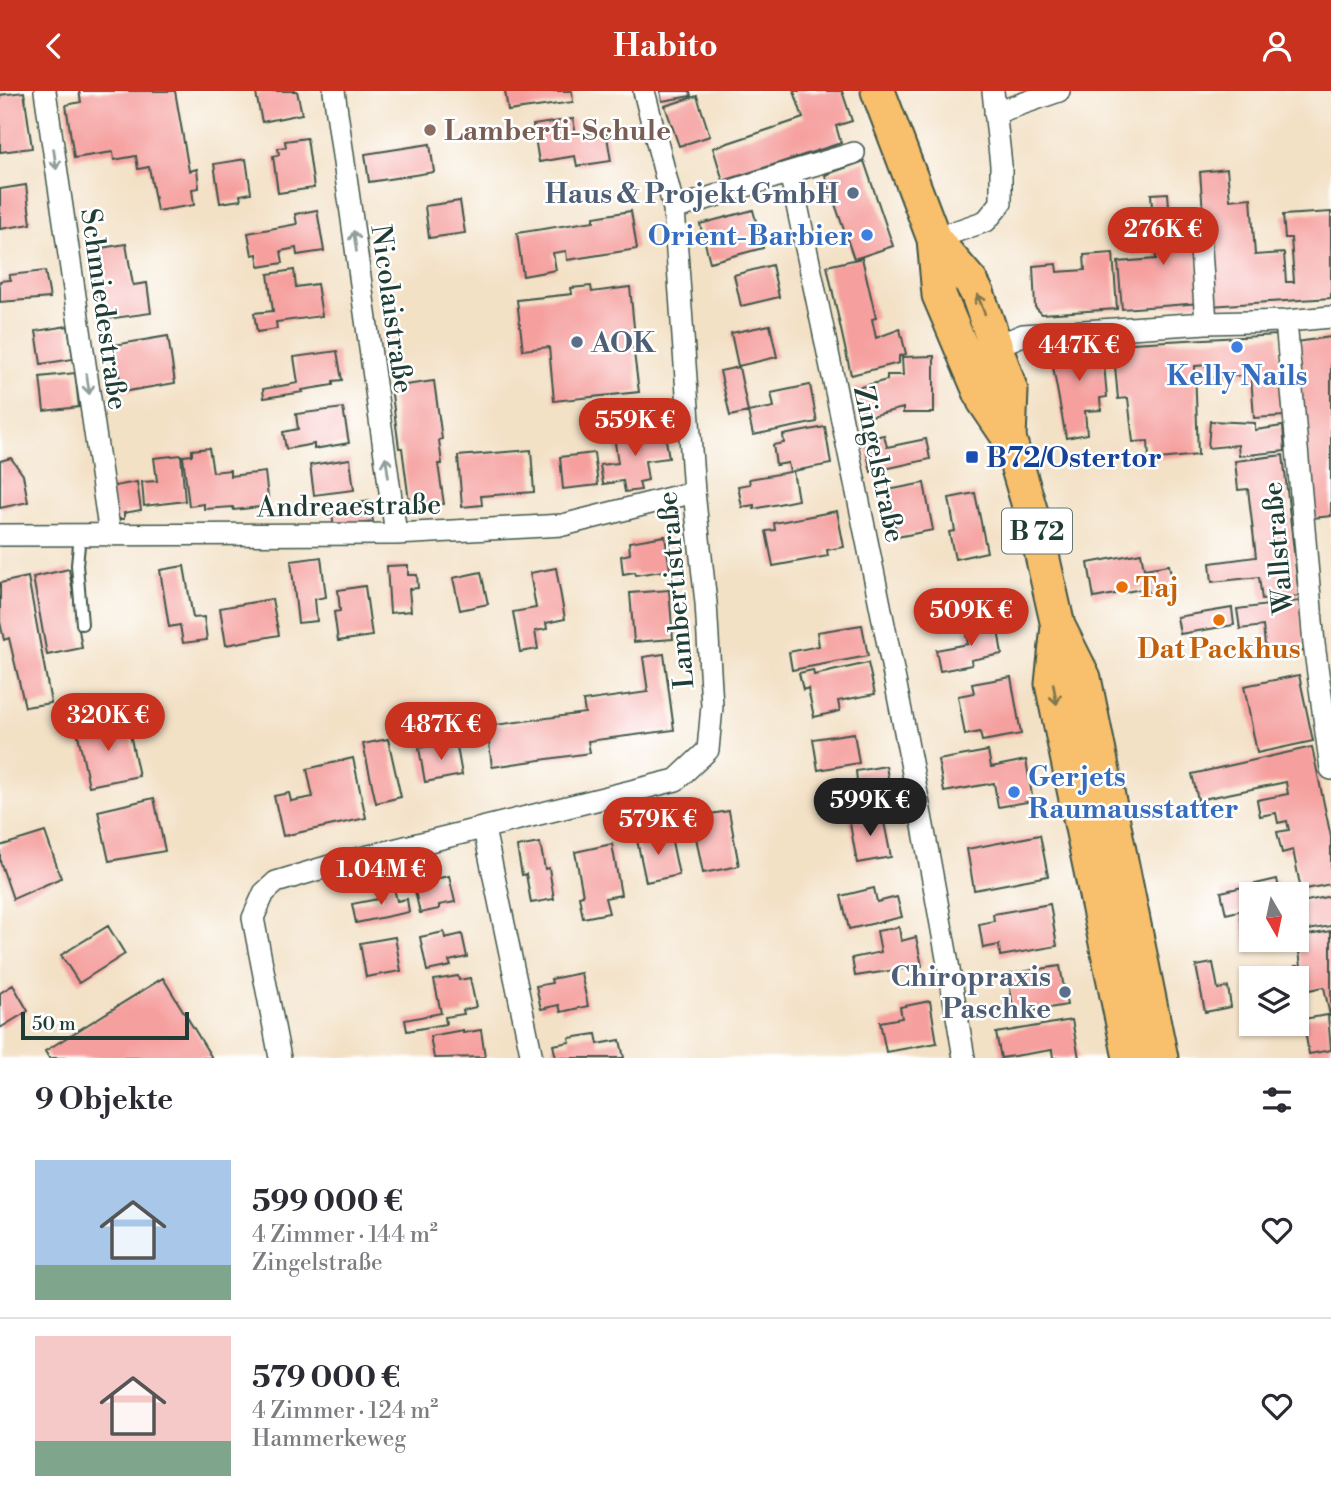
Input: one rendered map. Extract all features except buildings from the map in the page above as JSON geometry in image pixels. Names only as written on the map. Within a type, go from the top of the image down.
[{"type":"main road","name":"B 72","points":[[878,91],[934,239],[939,295],[984,401],[1009,437],[1037,533],[1058,626],[1084,678],[1088,778],[1136,1008],[1161,1058]]},
{"type":"main road","name":"B 72","points":[[934,239],[971,282],[978,295],[1012,391],[1009,437]]},
{"type":"main road","name":"B 72","points":[[1130,1058],[1136,1008]]},
{"type":"street","name":"Schmiedestraße","points":[[45,91],[110,535]]},
{"type":"street","name":"Nicolaistraße","points":[[334,91],[396,534]]},
{"type":"street","name":"Lambertistraße","points":[[484,829],[676,780],[708,750],[712,706],[706,603],[694,492],[674,209],[644,91]]},
{"type":"street","points":[[934,239],[986,221],[1001,203],[1002,165],[993,91]]},
{"type":"street","points":[[995,113],[1059,91]]},
{"type":"street","points":[[674,209],[854,153]]},
{"type":"street","name":"Zingelstraße","points":[[790,173],[897,685],[932,867],[964,1058]]},
{"type":"street","points":[[1199,220],[1206,323]]},
{"type":"street","points":[[996,346],[1023,335],[1331,317]]},
{"type":"street","name":"Wallstraße","points":[[1286,321],[1304,540],[1331,767]]},
{"type":"street","name":"Andreaestraße","points":[[0,535],[396,534],[563,525],[694,492]]},
{"type":"street","points":[[280,1058],[253,918],[264,893],[276,882],[484,829],[532,1058]]},
{"type":"lane","points":[[80,535],[77,565],[82,624]]},
{"type":"place","name":"Lamberti-Schule","points":[[430,130]]},
{"type":"place","name":"Haus & Projekt GmbH","points":[[853,193]]},
{"type":"place","name":"Orient-Barbier","points":[[867,235]]},
{"type":"place","name":"AOK","points":[[577,342]]},
{"type":"place","name":"Kelly Nails","points":[[1237,347]]},
{"type":"place","name":"B72/Ostertor","points":[[972,457]]},
{"type":"place","name":"Taj","points":[[1122,587]]},
{"type":"place","name":"Dat Packhus","points":[[1219,620]]},
{"type":"place","name":"Gerjets Raumausstatter","points":[[1014,792]]},
{"type":"place","name":"Chiropraxis Paschke","points":[[1065,992]]}]
